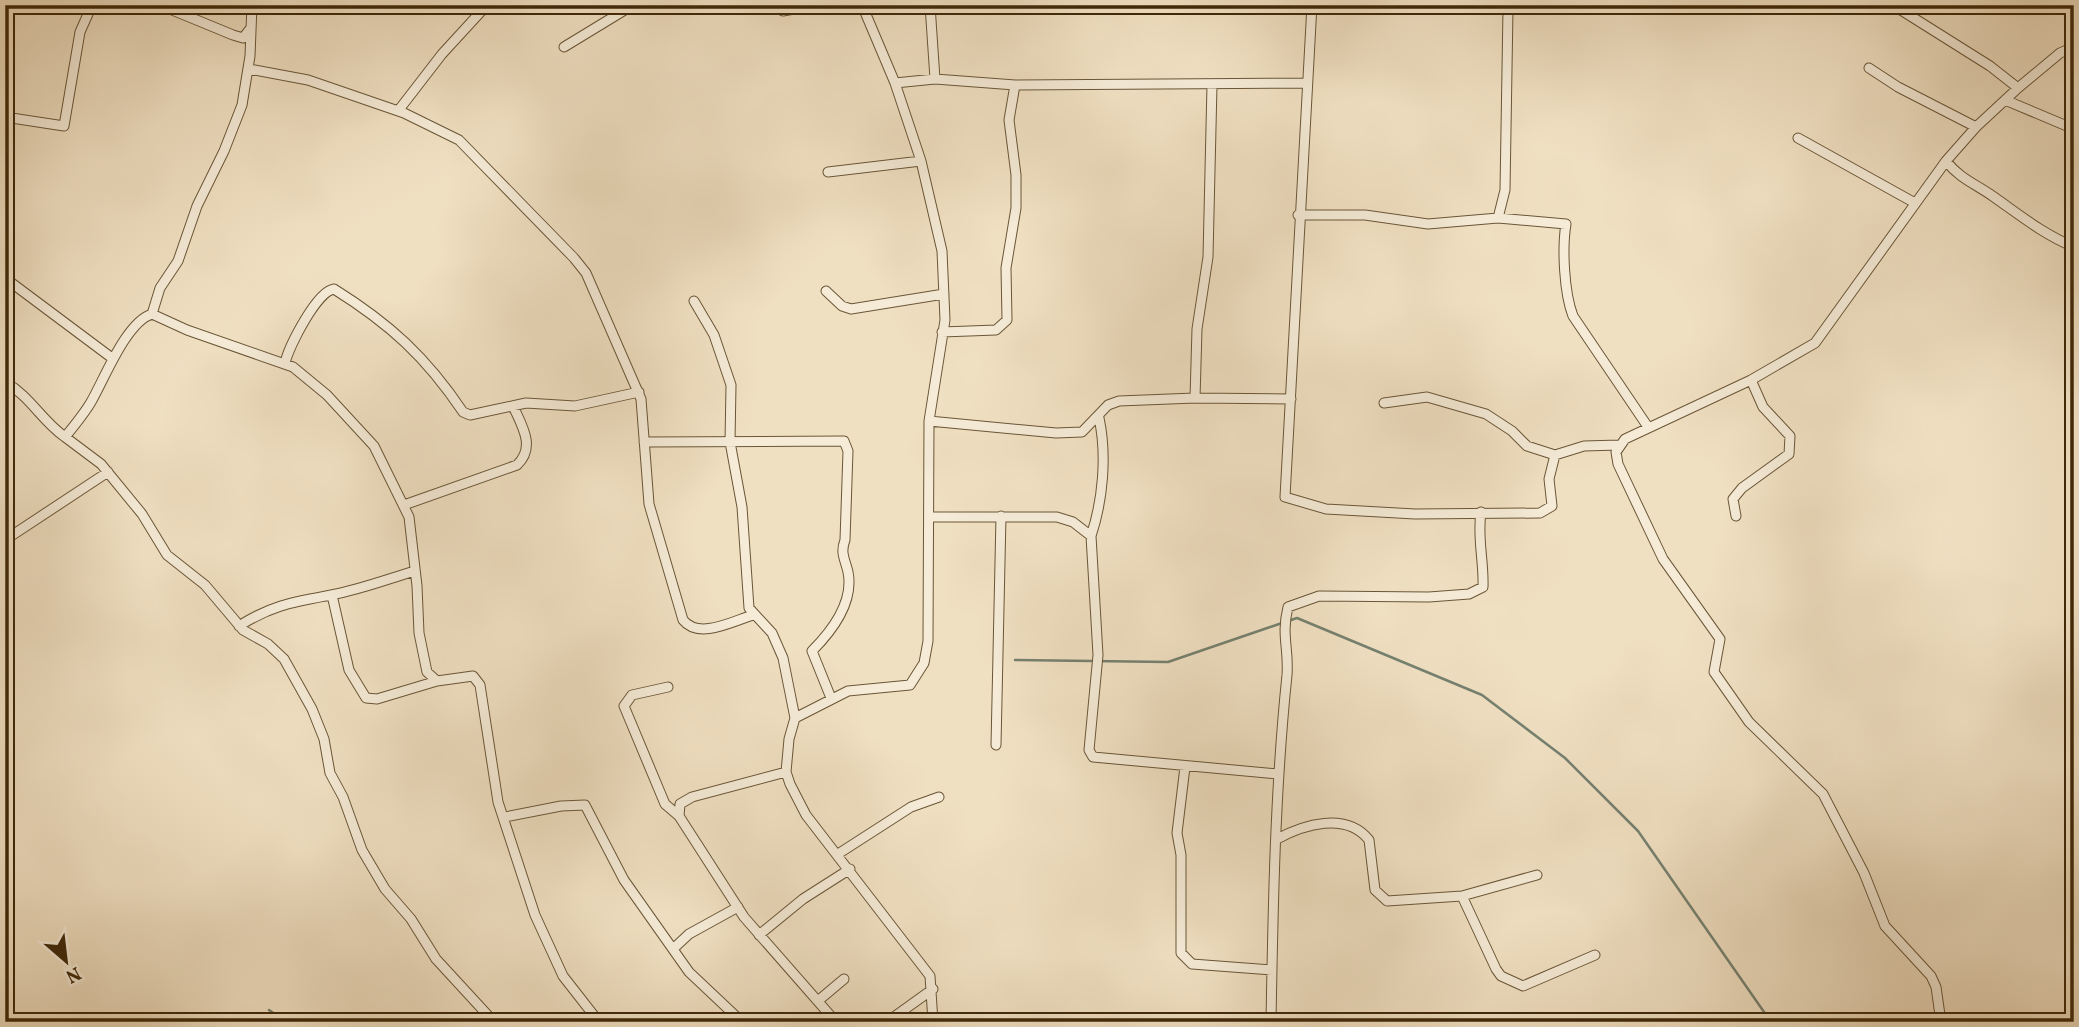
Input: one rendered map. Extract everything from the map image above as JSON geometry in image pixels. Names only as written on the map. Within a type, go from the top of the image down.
[{"type":"street","points":[[5,117],[64,126],[80,32],[91,5]]},
{"type":"street","points":[[160,5],[212,30],[243,38],[250,29]]},
{"type":"street","points":[[152,314],[160,288],[178,261],[197,206],[232,133],[249,69],[252,5]]},
{"type":"street","points":[[398,111],[442,54],[487,5]]},
{"type":"street","points":[[564,47],[632,5]]},
{"type":"street","points":[[775,5],[783,11],[816,5]]},
{"type":"street","points":[[795,718],[848,691],[902,688],[910,685],[917,677],[928,641],[929,421],[942,332],[942,251],[921,161],[895,83],[862,5]]},
{"type":"street","points":[[930,5],[934,79]]},
{"type":"street","points":[[1312,5],[1298,215],[1285,497],[1326,509],[1415,514],[1540,513],[1550,509],[1549,479],[1555,455]]},
{"type":"street","points":[[1892,5],[1990,66],[2018,88]]},
{"type":"street","points":[[1499,218],[1506,190],[1508,9]]},
{"type":"street","points":[[1384,403],[1427,397],[1486,414],[1512,431],[1527,446],[1555,455],[1584,446],[1619,445],[1648,427],[1751,380],[1815,343],[1946,161],[1976,127],[2018,88],[2060,52],[2074,47]]},
{"type":"street","points":[[1869,68],[1898,87],[1976,127]]},
{"type":"street","points":[[249,69],[308,80],[398,111],[458,140],[574,258],[586,273],[639,392],[649,504],[683,620],[699,630],[753,615]]},
{"type":"street","points":[[895,83],[934,79],[1015,85],[1307,83]]},
{"type":"street","points":[[942,332],[996,330],[1007,320],[1006,268],[1016,208],[1016,175],[1009,120],[1015,85]]},
{"type":"street","points":[[1195,398],[1198,329],[1208,257],[1212,85]]},
{"type":"street","points":[[2005,100],[2074,129]]},
{"type":"street","points":[[1798,138],[1915,203]]},
{"type":"street","points":[[828,172],[921,161]]},
{"type":"street","points":[[1946,161],[1958,176],[1991,194],[2042,233],[2074,247]]},
{"type":"street","points":[[1298,215],[1365,215],[1428,224],[1499,218],[1566,224],[1563,242],[1567,266],[1566,297],[1573,316],[1648,427]]},
{"type":"street","points":[[5,278],[112,358]]},
{"type":"street","points":[[285,363],[288,351],[316,303],[325,292],[334,289],[400,335],[426,362],[463,412],[480,416],[526,403],[575,406],[639,392]]},
{"type":"street","points":[[826,291],[842,306],[851,309],[944,294]]},
{"type":"street","points":[[694,301],[714,335],[727,367],[732,399],[730,442],[741,507],[749,608],[772,634],[783,658],[795,718],[789,738],[786,772],[790,785],[806,815],[922,963],[933,989],[933,1022]]},
{"type":"street","points":[[65,438],[91,402],[112,358],[142,318],[152,314],[197,334],[285,363],[327,395],[361,430],[374,446],[404,505],[409,517],[419,633],[427,672],[437,681]]},
{"type":"street","points":[[1736,516],[1733,499],[1742,488],[1789,454],[1790,436],[1763,407],[1751,380]]},
{"type":"street","points":[[5,383],[21,392],[41,417],[65,438],[92,455],[142,514],[167,555],[205,585],[239,626],[276,651],[291,669],[324,739],[330,773],[343,797],[362,850],[385,889],[411,919],[436,959],[494,1022]]},
{"type":"street","points":[[929,421],[1056,433],[1082,432],[1099,418],[1108,405],[1119,401],[1195,398],[1291,399]]},
{"type":"street","points":[[404,505],[517,465],[526,453],[527,444],[513,406]]},
{"type":"street","points":[[1099,418],[1104,439],[1103,463],[1096,524],[1091,536],[1098,655],[1089,750],[1098,760],[1278,775]]},
{"type":"street","points":[[644,442],[835,439],[844,441],[847,445],[845,540],[841,551],[848,575],[847,597],[831,631],[812,651],[831,698]]},
{"type":"street","points":[[1619,445],[1618,464],[1663,559],[1720,639],[1714,672],[1749,722],[1823,794],[1864,873],[1885,926],[1931,976],[1936,987],[1941,1022]]},
{"type":"street","points":[[5,540],[107,472]]},
{"type":"street","points":[[1271,1022],[1278,775],[1288,661],[1282,629],[1288,607],[1319,596],[1429,597],[1469,594],[1483,587],[1484,567],[1478,536],[1481,512]]},
{"type":"street","points":[[996,745],[1000,516]]},
{"type":"street","points":[[930,517],[1057,517],[1073,522],[1091,536]]},
{"type":"street","points":[[239,626],[271,608],[299,599],[332,595],[415,571]]},
{"type":"street","points":[[332,595],[349,670],[366,698],[377,699],[437,681],[468,676],[477,680],[484,706],[496,794],[536,915],[552,955],[564,976],[599,1022]]},
{"type":"street","points":[[668,687],[632,695],[624,706],[665,804],[679,816],[759,935],[819,1000],[834,1021]]},
{"type":"street","points":[[1185,767],[1177,833],[1181,855],[1181,953],[1192,964],[1272,970]]},
{"type":"street","points":[[679,816],[680,804],[692,797],[786,772]]},
{"type":"street","points":[[838,854],[911,807],[939,797]]},
{"type":"street","points":[[505,817],[561,806],[585,805],[624,880],[690,972],[741,1022]]},
{"type":"street","points":[[1277,839],[1310,825],[1345,826],[1360,831],[1369,840],[1373,884],[1381,898],[1406,902],[1462,896],[1537,875]]},
{"type":"street","points":[[759,935],[803,899],[850,869]]},
{"type":"street","points":[[1462,896],[1496,969],[1510,981],[1523,986],[1595,955]]},
{"type":"street","points":[[674,949],[689,934],[738,907]]},
{"type":"street","points":[[819,1000],[844,979]]},
{"type":"street","points":[[887,1022],[933,989]]},
{"type":"waterway","points":[[1288,621],[1297,618],[1482,695],[1565,758],[1638,831],[1771,1022]]},
{"type":"waterway","points":[[1015,660],[1168,662],[1282,623]]},
{"type":"waterway","points":[[269,1010],[286,1022]]}]
